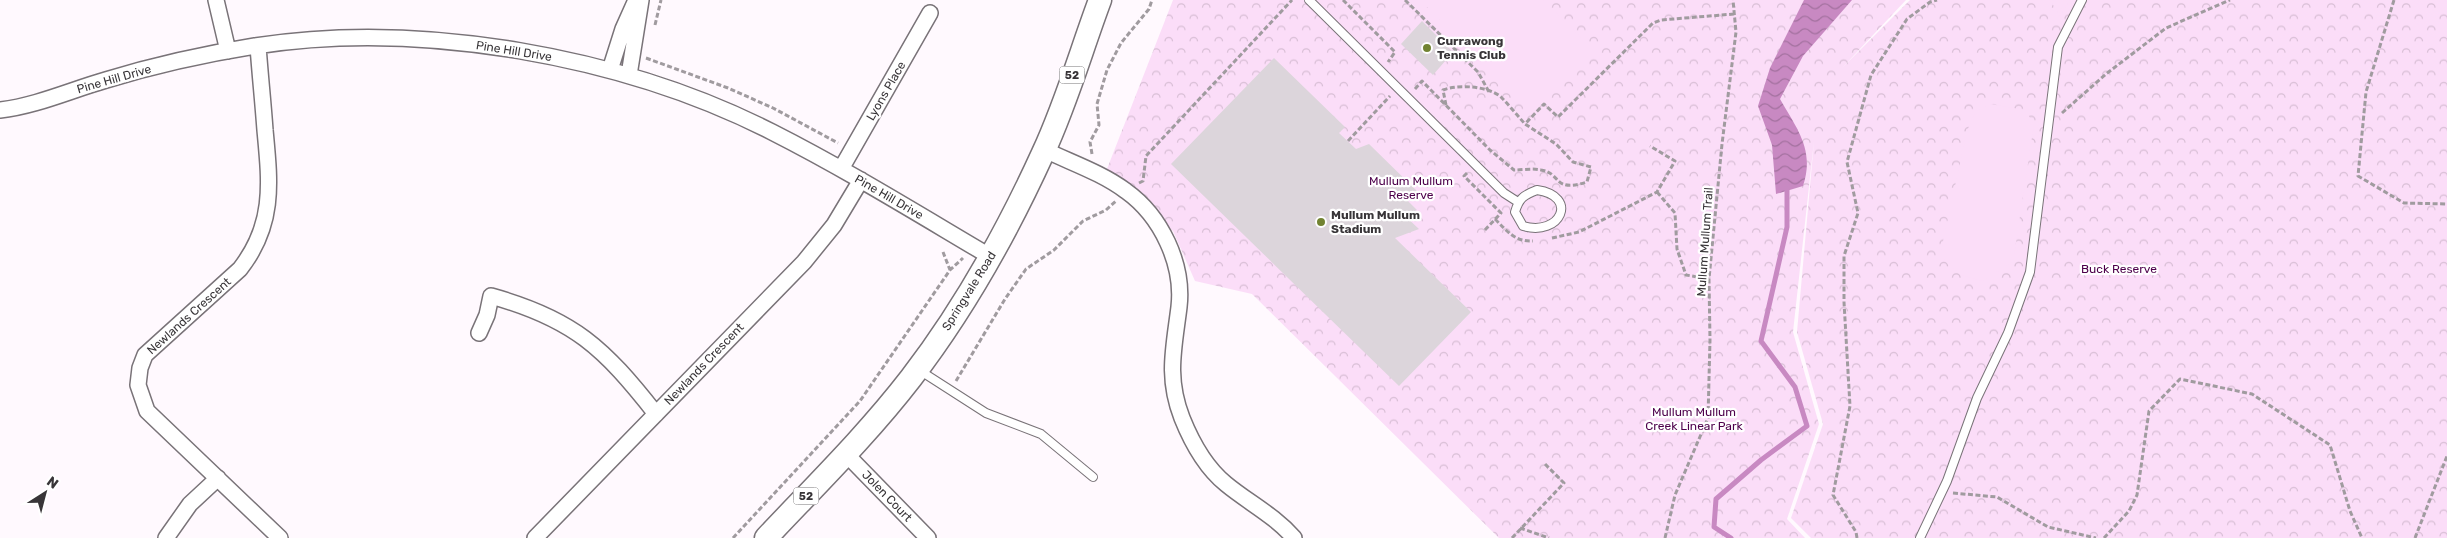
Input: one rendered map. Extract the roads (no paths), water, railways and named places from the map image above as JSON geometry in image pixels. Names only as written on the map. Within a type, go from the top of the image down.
[{"type":"main road","name":"Springvale Road","points":[[766,538],[846,454],[918,369],[982,252],[1045,150],[1100,0]]},
{"type":"street","points":[[216,0],[228,51]]},
{"type":"street","points":[[610,70],[622,29],[636,0]]},
{"type":"street","points":[[628,75],[641,0]]},
{"type":"street","name":"Lyons Place","points":[[841,169],[930,13]]},
{"type":"street","name":"Pine Hill Drive","points":[[0,110],[25,105],[142,70],[258,46],[351,39],[428,41],[509,49],[610,70],[658,84],[761,126],[861,180],[982,252]]},
{"type":"street","name":"Newlands Crescent","points":[[258,46],[269,177],[269,204],[262,232],[251,254],[240,269],[150,348],[138,374],[140,394],[147,410],[280,538]]},
{"type":"street","points":[[1045,150],[1105,178],[1126,191],[1139,202],[1159,227],[1173,256],[1178,279],[1179,308],[1171,364],[1175,400],[1182,419],[1199,454],[1217,476],[1236,493],[1269,513],[1294,538]]},
{"type":"street","name":"Newlands Crescent","points":[[535,538],[804,262],[834,225],[861,180]]},
{"type":"street","points":[[479,332],[487,314],[491,296],[535,309],[575,330],[605,354],[620,369],[656,414]]},
{"type":"street","name":"Jolen Court","points":[[846,454],[928,538]]},
{"type":"street","points":[[166,538],[190,504],[218,478]]},
{"type":"lane","points":[[1309,0],[1504,193],[1518,202]]},
{"type":"lane","points":[[1920,538],[1943,487],[1977,398],[2008,333],[2030,272],[2058,47],[2082,0]]},
{"type":"lane","points":[[1537,190],[1546,191],[1558,198],[1562,207],[1561,215],[1551,226],[1543,228],[1523,226],[1515,212],[1518,202],[1523,195],[1537,190]]},
{"type":"lane","points":[[918,369],[986,413],[1041,434],[1093,477]]},
{"type":"water","points":[[1804,0],[1852,0],[1803,56],[1780,99],[1798,130],[1807,161],[1803,186],[1776,194],[1772,145],[1758,106],[1770,68]]},
{"type":"waterway","points":[[1731,538],[1714,527],[1716,499],[1761,460],[1807,426],[1795,387],[1761,341],[1787,227],[1787,185]]},
{"type":"place","name":"Currawong Tennis Club","points":[[1427,48]]},
{"type":"place","name":"Mullum Mullum Stadium","points":[[1321,222]]},
{"type":"park label","name":"Mullum Mullum Reserve","points":[[1411,188]]},
{"type":"park label","name":"Buck Reserve","points":[[2119,269]]},
{"type":"park label","name":"Mullum Mullum Creek Linear Park","points":[[1694,419]]}]
